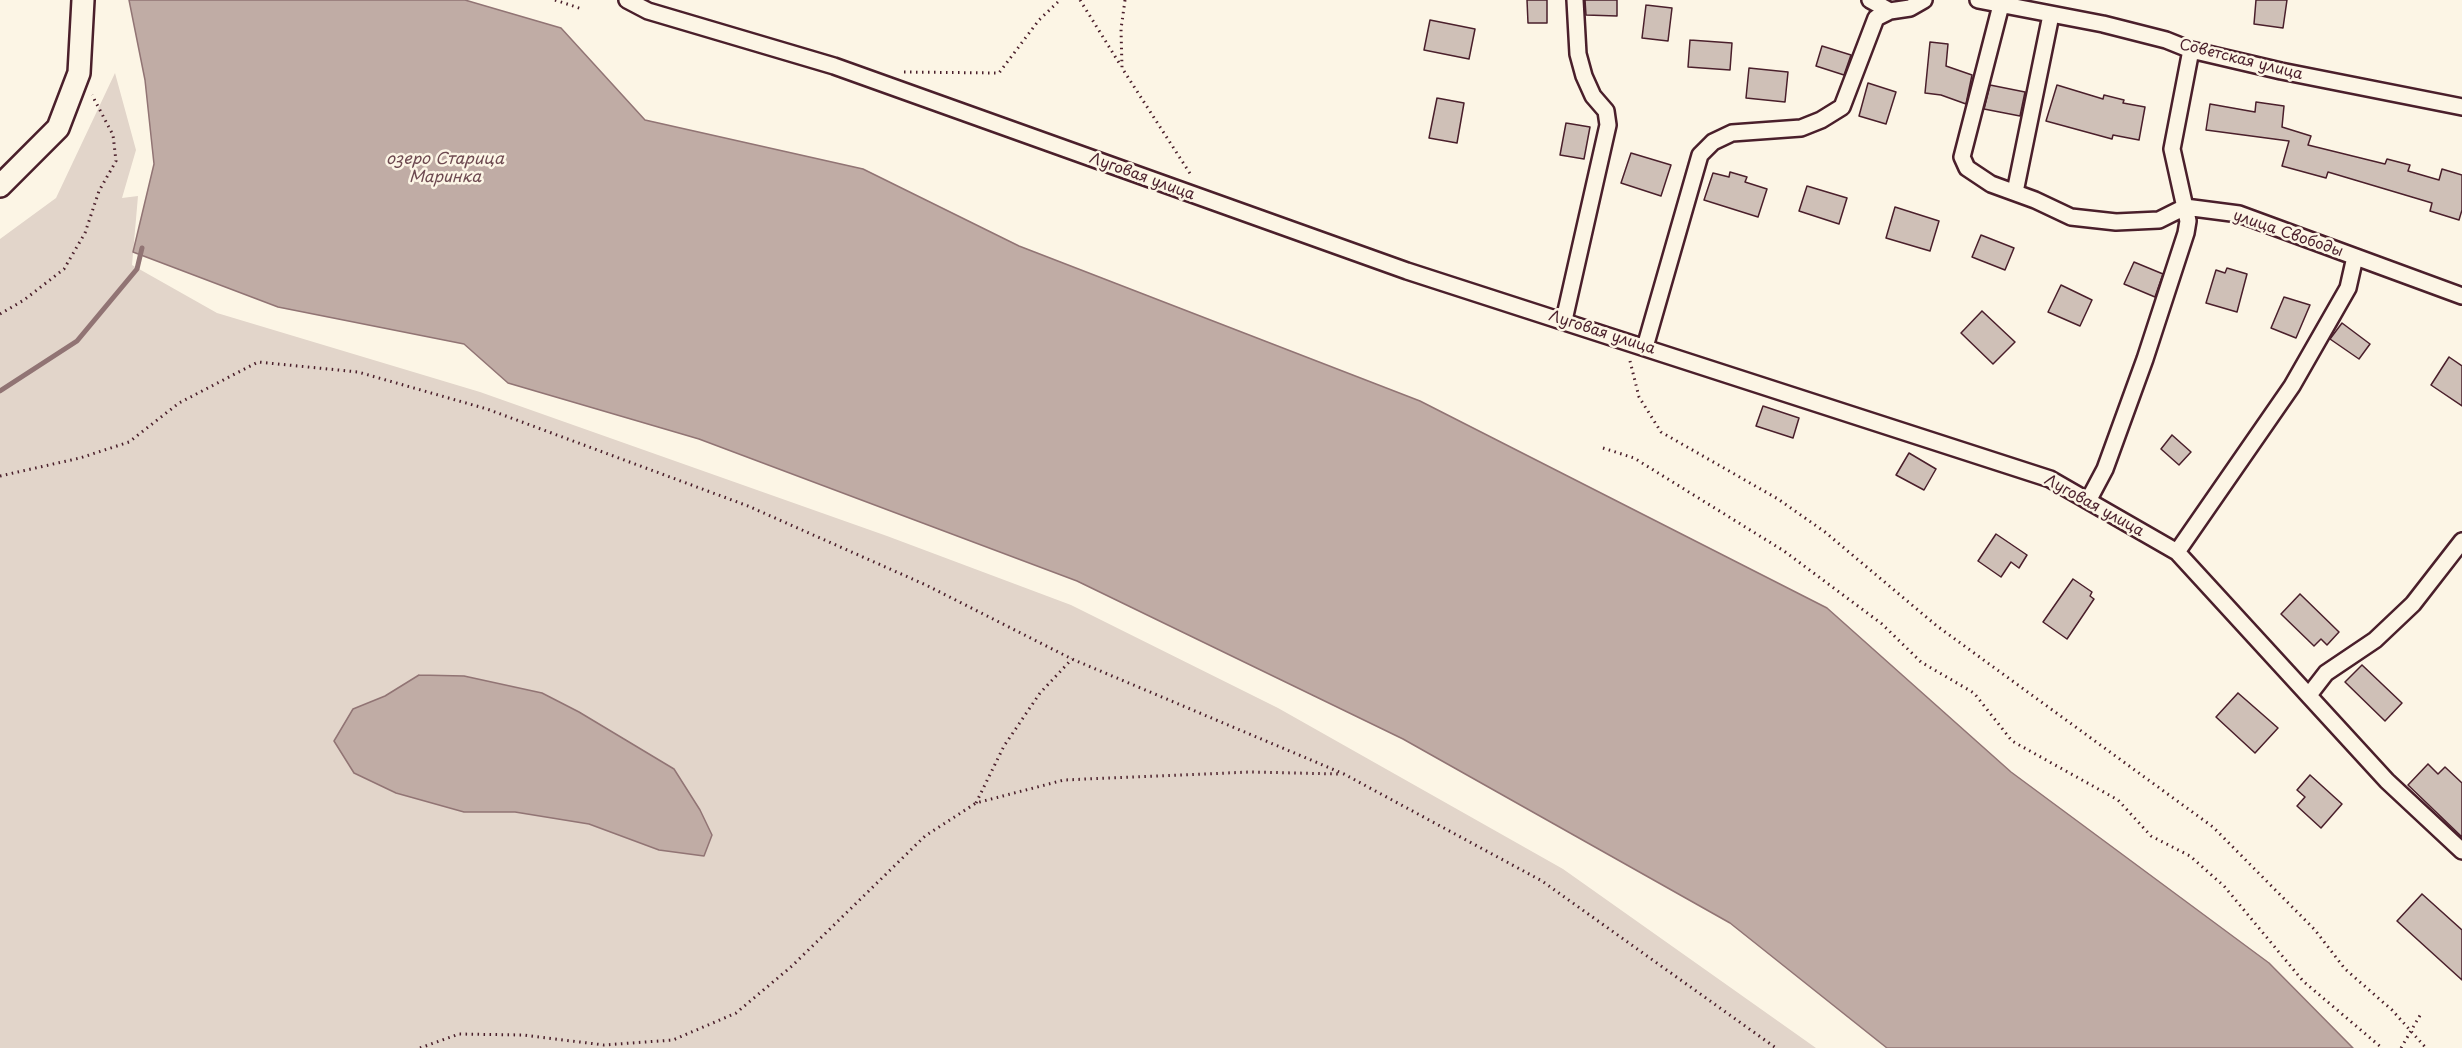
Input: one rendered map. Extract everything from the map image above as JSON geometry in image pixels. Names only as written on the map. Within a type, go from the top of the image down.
[{"type":"street","points":[[0,186],[58,128],[79,72],[82,0]]},
{"type":"street","name":"Луговая улица","points":[[627,0],[648,10],[834,66],[1407,271],[2050,479],[2177,552],[2387,781],[2462,851]]},
{"type":"street","points":[[1564,320],[1608,125],[1606,111],[1593,96],[1578,54],[1575,0]]},
{"type":"street","points":[[1870,0],[1890,11]]},
{"type":"street","points":[[1645,347],[1700,155],[1713,141],[1732,133],[1801,128],[1821,120],[1842,107],[1876,18],[1890,11],[1910,8],[1924,0]]},
{"type":"street","name":"Советская улица","points":[[1982,1],[2155,37],[2191,50],[2462,107]]},
{"type":"street","points":[[2001,5],[1962,157],[1967,168],[1991,184],[2071,217],[2116,222],[2160,220],[2185,207]]},
{"type":"street","points":[[2014,192],[2051,15]]},
{"type":"street","points":[[2088,501],[2104,469],[2166,299],[2187,226],[2172,149],[2191,50]]},
{"type":"street","name":"улица Свободы","points":[[2185,207],[2239,214],[2462,297]]},
{"type":"street","points":[[2177,552],[2292,386],[2348,288],[2355,257]]},
{"type":"street","points":[[2309,695],[2326,673],[2375,640],[2413,604],[2462,541]]},
{"type":"path","points":[[555,0],[582,9]]},
{"type":"path","points":[[904,72],[999,73],[1039,20],[1060,0]]},
{"type":"path","points":[[1080,0],[1192,177]]},
{"type":"path","points":[[1122,68],[1121,29],[1125,0]]},
{"type":"path","points":[[0,314],[24,300],[64,268],[85,233],[99,191],[116,161],[113,135],[79,72]]},
{"type":"path","points":[[1628,342],[1630,365],[1639,396],[1661,432],[1778,499],[1825,532],[1937,626],[2213,827],[2308,923],[2345,969],[2391,1010],[2426,1048]]},
{"type":"path","points":[[0,476],[80,458],[129,442],[179,403],[258,362],[358,372],[487,409],[748,506],[926,585],[1072,659],[1344,774],[1542,881],[1776,1048]]},
{"type":"path","points":[[1603,448],[1634,458],[1784,551],[1882,624],[1921,662],[1974,693],[2012,741],[2118,800],[2151,836],[2190,856],[2224,886],[2303,981],[2382,1048]]},
{"type":"path","points":[[976,804],[1010,738],[1040,693],[1072,659]]},
{"type":"path","points":[[420,1048],[459,1034],[523,1035],[604,1045],[673,1040],[736,1013],[792,966],[924,836],[976,804],[1064,780],[1250,772],[1344,774]]},
{"type":"path","points":[[2401,1048],[2422,1012]]},
{"type":"shaded area","points":[[115,73],[136,150],[122,198],[138,196],[132,265],[217,313],[480,392],[887,536],[1071,605],[1278,708],[1563,869],[1816,1048],[0,1048],[0,239],[56,198]]},
{"type":"water","name":"озеро Старица Маринка","points":[[129,0],[465,0],[561,28],[645,120],[863,169],[1019,246],[1420,401],[1827,608],[2011,772],[2269,963],[2353,1048],[1887,1048],[1730,923],[1403,739],[1077,581],[699,439],[508,383],[464,344],[278,307],[133,252],[154,164],[145,80]]},
{"type":"water","points":[[419,675],[464,676],[542,693],[579,712],[674,769],[700,810],[712,835],[704,856],[659,850],[589,824],[515,812],[464,812],[396,793],[354,773],[334,741],[353,709],[385,696]]},
{"type":"building","points":[[1527,0],[1547,0],[1547,23],[1528,23]]},
{"type":"building","points":[[1585,0],[1617,0],[1617,16],[1586,15]]},
{"type":"building","points":[[2256,0],[2287,0],[2283,28],[2254,24]]},
{"type":"building","points":[[1646,5],[1672,8],[1668,41],[1642,38]]},
{"type":"building","points":[[1430,20],[1475,29],[1469,59],[1424,50]]},
{"type":"building","points":[[1690,40],[1732,43],[1730,70],[1688,67]]},
{"type":"building","points":[[1930,42],[1948,44],[1946,66],[1972,75],[1966,104],[1941,95],[1925,93]]},
{"type":"building","points":[[1822,46],[1851,55],[1844,75],[1816,66]]},
{"type":"building","points":[[1749,68],[1788,72],[1785,102],[1746,98]]},
{"type":"building","points":[[1868,83],[1896,92],[1886,124],[1859,116]]},
{"type":"building","points":[[1990,85],[2025,92],[2020,116],[1984,109]]},
{"type":"building","points":[[2057,85],[2103,99],[2104,95],[2124,100],[2123,103],[2145,107],[2139,140],[2113,135],[2112,139],[2046,121]]},
{"type":"building","points":[[1437,98],[1464,103],[1457,143],[1429,138]]},
{"type":"building","points":[[2256,102],[2284,106],[2282,127],[2311,136],[2308,145],[2385,164],[2387,159],[2410,165],[2408,171],[2439,180],[2442,169],[2462,175],[2462,210],[2459,220],[2430,211],[2432,203],[2328,172],[2326,178],[2282,166],[2289,141],[2206,130],[2210,104],[2255,112]]},
{"type":"building","points":[[1566,123],[1590,127],[1584,159],[1560,155]]},
{"type":"building","points":[[1631,153],[1671,165],[1661,196],[1621,183]]},
{"type":"building","points":[[1730,172],[1747,177],[1745,182],[1767,189],[1758,217],[1704,200],[1713,173],[1729,177]]},
{"type":"building","points":[[1807,186],[1847,198],[1839,224],[1799,211]]},
{"type":"building","points":[[1895,207],[1939,221],[1930,251],[1886,238]]},
{"type":"building","points":[[1981,235],[2014,248],[2005,270],[1972,257]]},
{"type":"building","points":[[2134,262],[2163,274],[2155,297],[2124,284]]},
{"type":"building","points":[[2227,268],[2247,274],[2237,312],[2206,303],[2216,270],[2225,273]]},
{"type":"building","points":[[2061,285],[2092,300],[2080,326],[2048,312]]},
{"type":"building","points":[[2284,297],[2310,305],[2296,338],[2271,328]]},
{"type":"building","points":[[1982,311],[2015,342],[1993,364],[1961,333]]},
{"type":"building","points":[[2342,323],[2370,344],[2359,359],[2330,339]]},
{"type":"building","points":[[2449,357],[2462,366],[2462,406],[2431,385]]},
{"type":"building","points":[[1763,406],[1799,418],[1793,438],[1756,426]]},
{"type":"building","points":[[2172,435],[2191,452],[2179,465],[2161,449]]},
{"type":"building","points":[[1909,453],[1936,469],[1924,490],[1896,475]]},
{"type":"building","points":[[1996,534],[2027,555],[2019,568],[2011,562],[2001,577],[1978,561]]},
{"type":"building","points":[[2073,579],[2092,592],[2090,596],[2094,599],[2067,639],[2043,622]]},
{"type":"building","points":[[2300,594],[2339,632],[2327,645],[2321,639],[2314,646],[2281,614]]},
{"type":"building","points":[[2362,665],[2402,703],[2385,721],[2345,682]]},
{"type":"building","points":[[2238,693],[2278,728],[2255,753],[2216,717]]},
{"type":"building","points":[[2428,764],[2438,774],[2445,767],[2462,783],[2462,837],[2408,785]]},
{"type":"building","points":[[2310,775],[2342,804],[2321,828],[2297,806],[2305,797],[2297,790]]},
{"type":"building","points":[[2422,894],[2462,930],[2462,980],[2397,921]]},
{"type":"waterway","points":[[0,391],[77,341],[137,269],[142,248]]}]
